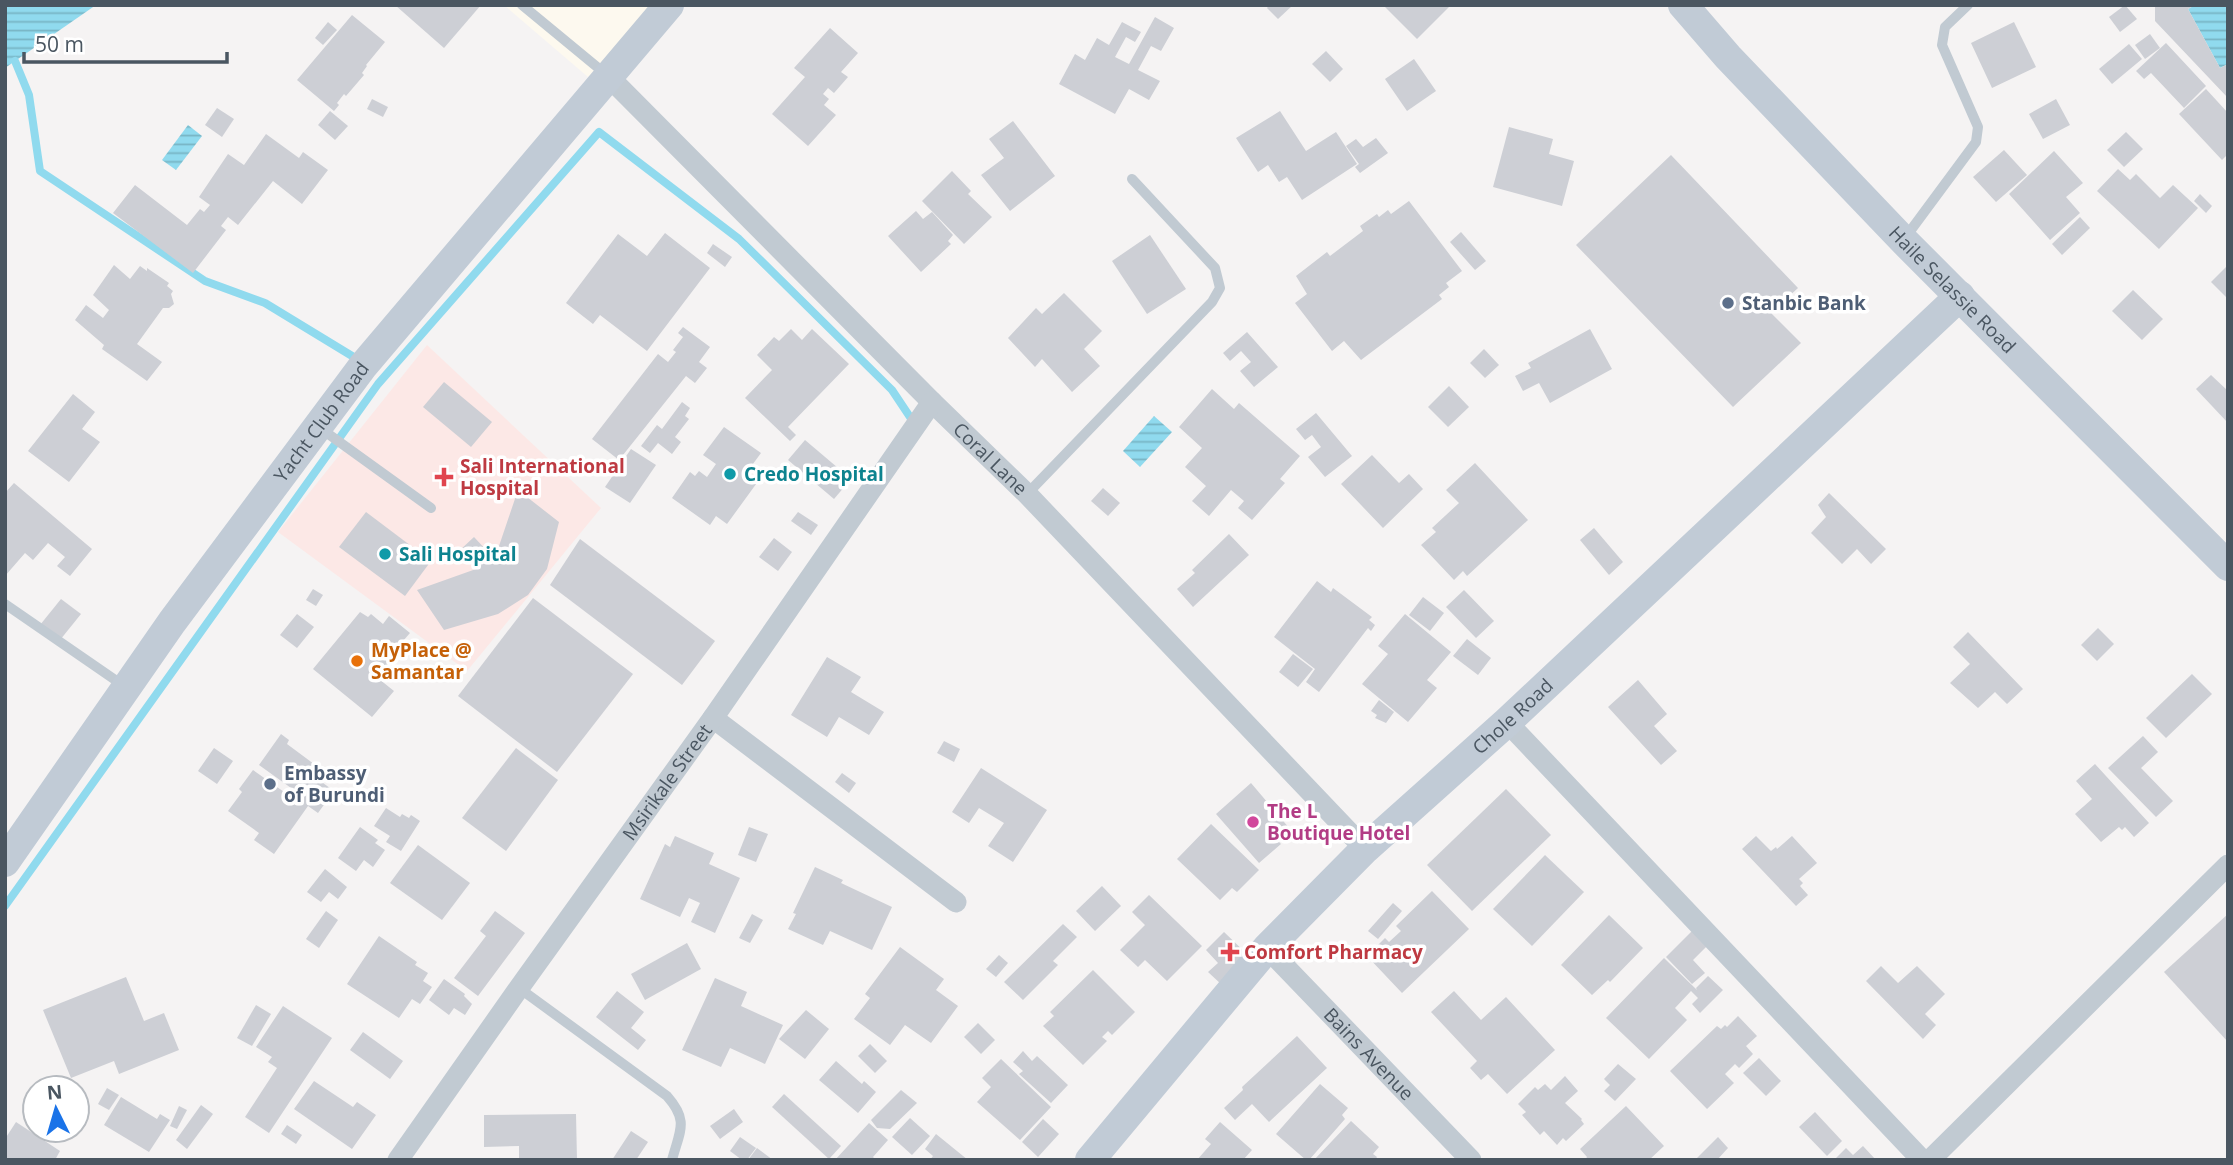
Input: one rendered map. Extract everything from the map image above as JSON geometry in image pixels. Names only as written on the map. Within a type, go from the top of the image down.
[{"type":"street","name":"Yacht Club Road","points":[[5,862],[180,611],[376,350],[669,5]]},
{"type":"street","name":"Haile Selassie Road","points":[[1683,5],[1728,57],[1903,240],[2228,566]]},
{"type":"street","name":"Coral Lane","points":[[608,76],[1027,494],[1365,849]]},
{"type":"street","name":"Chole Road","points":[[1090,1160],[1266,948],[1365,849],[1507,722],[1960,296]]},
{"type":"street","name":"Msirikale Street","points":[[398,1160],[713,718],[932,402]]},
{"type":"street","points":[[713,718],[956,902]]},
{"type":"street","points":[[1507,722],[1922,1160]]},
{"type":"street","points":[[1930,1160],[2228,865]]},
{"type":"street","name":"Bains Avenue","points":[[1266,948],[1471,1160]]},
{"type":"lane","points":[[522,5],[608,76]]},
{"type":"lane","points":[[1903,240],[1969,153],[1979,135],[1978,127],[1942,45],[1945,27],[1968,5]]},
{"type":"lane","points":[[1027,494],[1212,302],[1220,288],[1215,268],[1132,179]]},
{"type":"lane","points":[[318,426],[431,508]]},
{"type":"lane","points":[[5,604],[126,688]]},
{"type":"lane","points":[[519,988],[667,1096],[678,1109],[681,1124],[673,1160]]},
{"type":"shaded area","points":[[504,5],[652,5],[588,77]]},
{"type":"shaded area","name":"Sali International Hospital","points":[[427,345],[601,508],[467,671],[278,532]]},
{"type":"water","points":[[5,5],[96,5],[5,68]]},
{"type":"water","points":[[2195,5],[2228,5],[2228,64],[2220,68],[2188,9]]},
{"type":"water","points":[[188,125],[202,136],[176,170],[162,160]]},
{"type":"water","points":[[1154,416],[1172,432],[1140,467],[1123,451]]},
{"type":"building","points":[[395,5],[481,5],[444,48]]},
{"type":"building","points":[[1269,5],[1293,5],[1278,19],[1267,8]]},
{"type":"building","points":[[1383,5],[1451,5],[1417,39]]},
{"type":"building","points":[[2125,5],[2137,19],[2120,32],[2109,17]]},
{"type":"building","points":[[2155,5],[2195,5],[2188,9],[2220,68],[2228,64],[2228,98],[2155,21]]},
{"type":"building","points":[[352,15],[385,42],[366,65],[362,73],[364,75],[346,96],[344,94],[334,111],[297,80]]},
{"type":"building","points":[[1155,17],[1174,28],[1161,51],[1151,46],[1138,70],[1160,81],[1149,100],[1129,89],[1115,114],[1059,84],[1075,54],[1085,60],[1097,38],[1109,45],[1122,22],[1141,32],[1135,42],[1126,37],[1115,57],[1129,64]]},
{"type":"building","points":[[328,22],[337,30],[323,45],[315,38]]},
{"type":"building","points":[[2014,22],[2036,67],[1992,88],[1971,43]]},
{"type":"building","points":[[830,28],[858,53],[841,72],[848,77],[834,93],[828,88],[823,94],[829,99],[824,105],[836,115],[808,146],[772,114],[805,77],[794,68]]},
{"type":"building","points":[[2150,34],[2160,48],[2145,59],[2135,45]]},
{"type":"building","points":[[2166,43],[2206,86],[2184,108],[2151,73],[2144,79],[2136,71]]},
{"type":"building","points":[[2129,44],[2142,59],[2112,84],[2099,69]]},
{"type":"building","points":[[1326,51],[1343,69],[1330,82],[1312,64]]},
{"type":"building","points":[[1414,59],[1436,91],[1407,111],[1385,79]]},
{"type":"building","points":[[2206,89],[2228,113],[2228,154],[2222,160],[2179,114]]},
{"type":"building","points":[[372,99],[388,107],[383,117],[367,109]]},
{"type":"building","points":[[2056,99],[2070,125],[2043,139],[2029,114]]},
{"type":"building","points":[[217,108],[234,119],[222,137],[205,125]]},
{"type":"building","points":[[330,111],[348,126],[335,140],[318,125]]},
{"type":"building","points":[[1280,111],[1306,151],[1336,132],[1357,164],[1302,200],[1287,177],[1279,182],[1268,165],[1258,172],[1236,138]]},
{"type":"building","points":[[1013,121],[1055,176],[1010,211],[981,175],[1004,158],[989,139]]},
{"type":"building","points":[[1509,127],[1553,139],[1549,154],[1574,161],[1562,206],[1493,187]]},
{"type":"building","points":[[2126,132],[2143,149],[2124,167],[2107,150]]},
{"type":"building","points":[[266,134],[299,158],[303,152],[328,170],[302,204],[273,181],[238,225],[228,217],[221,226],[226,230],[193,273],[113,213],[135,185],[187,225],[200,209],[204,212],[210,205],[199,197],[228,154],[244,165]]},
{"type":"building","points":[[1376,138],[1388,153],[1360,173],[1355,167],[1359,164],[1346,146],[1356,139],[1363,147]]},
{"type":"building","points":[[2004,150],[2027,175],[1996,202],[1973,177]]},
{"type":"building","points":[[2054,151],[2083,183],[2066,197],[2080,213],[2050,240],[2009,194]]},
{"type":"building","points":[[1671,155],[1798,288],[1771,313],[1801,343],[1733,407],[1576,245]]},
{"type":"building","points":[[2118,169],[2130,180],[2136,174],[2160,198],[2173,185],[2198,208],[2159,249],[2097,191]]},
{"type":"building","points":[[952,171],[971,191],[968,194],[992,217],[964,244],[922,201]]},
{"type":"building","points":[[2200,194],[2212,206],[2206,213],[2194,201]]},
{"type":"building","points":[[1409,201],[1462,271],[1446,283],[1449,287],[1439,295],[1442,299],[1361,360],[1344,341],[1332,351],[1295,303],[1307,294],[1296,276],[1327,252],[1330,256],[1363,231],[1360,226],[1377,214],[1379,217],[1388,210],[1391,214]]},
{"type":"building","points":[[916,211],[923,219],[932,212],[953,235],[948,241],[951,244],[921,272],[888,236]]},
{"type":"building","points":[[2080,217],[2090,228],[2062,255],[2052,244]]},
{"type":"building","points":[[1461,232],[1486,261],[1475,270],[1450,242]]},
{"type":"building","points":[[665,233],[710,268],[647,351],[600,315],[593,324],[566,303],[618,234],[647,256]]},
{"type":"building","points":[[1150,235],[1186,289],[1147,314],[1112,261]]},
{"type":"building","points":[[713,244],[732,257],[725,267],[707,253]]},
{"type":"building","points":[[114,265],[130,279],[140,266],[147,271],[147,268],[169,283],[167,286],[173,291],[171,294],[174,304],[163,308],[137,344],[162,362],[147,381],[102,349],[104,345],[75,320],[86,305],[103,318],[109,310],[93,295]]},
{"type":"building","points":[[2228,265],[2228,299],[2211,282]]},
{"type":"building","points":[[2133,290],[2163,319],[2142,340],[2112,311]]},
{"type":"building","points":[[1064,293],[1102,331],[1084,349],[1100,366],[1072,392],[1042,359],[1035,367],[1008,338],[1036,308],[1042,314]]},
{"type":"building","points":[[683,327],[710,347],[699,362],[707,368],[695,383],[686,376],[619,460],[592,439],[658,354],[668,362],[683,337],[678,333]]},
{"type":"building","points":[[791,329],[802,340],[812,329],[849,364],[788,427],[796,435],[790,441],[745,398],[772,370],[757,355],[774,337],[779,341]]},
{"type":"building","points":[[1590,329],[1612,369],[1550,403],[1539,383],[1523,391],[1515,376],[1531,368],[1528,363]]},
{"type":"building","points":[[1247,332],[1278,367],[1254,387],[1240,371],[1251,362],[1241,351],[1230,361],[1223,353]]},
{"type":"building","points":[[1484,349],[1499,365],[1485,378],[1470,363]]},
{"type":"building","points":[[2211,375],[2228,391],[2228,423],[2196,389]]},
{"type":"building","points":[[444,382],[492,422],[471,447],[423,407]]},
{"type":"building","points":[[1449,386],[1469,407],[1448,427],[1428,407]]},
{"type":"building","points":[[1212,389],[1234,409],[1239,403],[1300,456],[1280,479],[1285,483],[1252,520],[1238,508],[1244,501],[1231,490],[1209,516],[1192,501],[1206,486],[1185,467],[1202,448],[1179,427]]},
{"type":"building","points":[[73,394],[95,412],[82,429],[100,442],[69,482],[28,451]]},
{"type":"building","points":[[682,402],[690,408],[685,416],[689,419],[675,437],[681,442],[672,454],[658,443],[650,453],[641,446],[657,425],[662,429]]},
{"type":"building","points":[[1316,413],[1352,456],[1325,477],[1308,457],[1321,447],[1312,435],[1305,440],[1296,429]]},
{"type":"building","name":"Credo Hospital","points":[[724,427],[761,453],[747,472],[759,480],[727,524],[716,516],[710,525],[672,498],[690,472],[695,476],[699,471],[707,477],[716,464],[703,455]]},
{"type":"building","points":[[805,440],[851,479],[834,499],[788,460]]},
{"type":"building","points":[[631,449],[656,465],[630,503],[605,487]]},
{"type":"building","points":[[1372,455],[1399,483],[1409,474],[1423,489],[1383,528],[1341,484]]},
{"type":"building","points":[[1475,463],[1528,520],[1467,576],[1463,571],[1454,580],[1421,545],[1436,532],[1432,528],[1459,503],[1446,490]]},
{"type":"building","points":[[14,483],[92,549],[70,576],[57,566],[65,557],[48,543],[33,560],[25,553],[5,576],[5,493]]},
{"type":"building","points":[[1103,488],[1120,503],[1108,516],[1091,501]]},
{"type":"building","points":[[518,490],[559,522],[547,569],[528,595],[498,614],[444,630],[417,590],[476,569],[459,551],[474,537],[489,553],[499,546]]},
{"type":"building","points":[[1829,493],[1886,549],[1871,564],[1857,549],[1842,564],[1811,533],[1826,517],[1818,505]]},
{"type":"building","name":"Sali Hospital","points":[[366,512],[431,561],[405,596],[339,547]]},
{"type":"building","points":[[798,512],[818,525],[811,535],[791,521]]},
{"type":"building","points":[[1594,528],[1623,562],[1609,575],[1580,540]]},
{"type":"building","points":[[1229,534],[1249,555],[1193,607],[1177,589],[1195,573],[1192,570]]},
{"type":"building","points":[[774,538],[792,552],[778,571],[759,557]]},
{"type":"building","points":[[580,539],[715,641],[682,685],[550,585]]},
{"type":"building","points":[[1317,581],[1331,592],[1333,588],[1372,617],[1369,620],[1375,625],[1371,631],[1368,628],[1319,692],[1306,682],[1315,669],[1274,637]]},
{"type":"building","points":[[313,589],[323,595],[316,606],[306,600]]},
{"type":"building","points":[[1464,590],[1494,621],[1476,638],[1446,607]]},
{"type":"building","points":[[1423,597],[1444,613],[1430,631],[1409,615]]},
{"type":"building","points":[[533,598],[633,674],[557,772],[458,696]]},
{"type":"building","points":[[61,599],[81,614],[60,640],[40,625]]},
{"type":"building","name":"MyPlace @ Samantar","points":[[360,612],[368,617],[371,614],[383,624],[389,616],[410,633],[396,649],[401,653],[379,679],[394,691],[372,717],[313,669]]},
{"type":"building","points":[[297,614],[314,627],[297,648],[280,635]]},
{"type":"building","points":[[1405,614],[1451,652],[1427,680],[1437,688],[1408,722],[1362,684],[1388,654],[1378,646]]},
{"type":"building","points":[[2098,628],[2114,644],[2097,661],[2081,645]]},
{"type":"building","points":[[1968,632],[2023,689],[2007,704],[1995,692],[1978,708],[1950,683],[1970,664],[1953,647]]},
{"type":"building","points":[[1467,639],[1491,658],[1478,675],[1453,656]]},
{"type":"building","points":[[1293,654],[1313,669],[1298,687],[1279,672]]},
{"type":"building","points":[[827,657],[861,677],[851,692],[884,712],[869,735],[839,717],[827,737],[791,715]]},
{"type":"building","points":[[2192,674],[2212,694],[2166,738],[2146,718]]},
{"type":"building","points":[[1638,680],[1667,714],[1654,726],[1677,751],[1661,765],[1608,707]]},
{"type":"building","points":[[1379,700],[1394,712],[1386,723],[1375,718],[1377,715],[1371,711]]},
{"type":"building","points":[[281,734],[289,740],[287,744],[318,767],[312,775],[334,791],[318,813],[308,806],[274,854],[254,840],[259,833],[228,811],[253,770],[294,799],[298,793],[259,765]]},
{"type":"building","points":[[2143,736],[2158,752],[2141,768],[2173,801],[2156,817],[2108,768]]},
{"type":"building","points":[[944,741],[960,749],[954,762],[937,753]]},
{"type":"building","points":[[214,748],[233,761],[217,784],[198,771]]},
{"type":"building","points":[[516,748],[558,780],[506,851],[462,818]]},
{"type":"building","points":[[2095,764],[2149,823],[2134,837],[2125,827],[2122,830],[2119,827],[2101,842],[2075,814],[2092,799],[2076,781]]},
{"type":"building","points":[[981,768],[1047,810],[1013,862],[988,846],[1004,823],[979,808],[969,823],[952,812]]},
{"type":"building","points":[[842,773],[856,783],[849,793],[835,782]]},
{"type":"building","points":[[1251,783],[1290,829],[1277,840],[1281,844],[1259,863],[1216,814]]},
{"type":"building","points":[[1506,789],[1551,835],[1472,911],[1427,865]]},
{"type":"building","points":[[386,808],[400,817],[402,814],[409,818],[411,815],[420,821],[401,851],[386,842],[390,836],[374,826]]},
{"type":"building","points":[[1211,824],[1259,870],[1237,892],[1232,888],[1220,900],[1177,859]]},
{"type":"building","points":[[360,827],[378,840],[375,843],[385,850],[373,867],[364,860],[356,871],[338,858]]},
{"type":"building","points":[[749,827],[768,834],[756,862],[738,855]]},
{"type":"building","points":[[675,836],[714,853],[709,864],[740,878],[715,933],[691,922],[700,903],[689,898],[680,917],[640,899],[665,844],[670,847]]},
{"type":"building","points":[[1756,836],[1771,851],[1792,836],[1817,863],[1799,879],[1803,883],[1800,886],[1808,895],[1796,906],[1742,849]]},
{"type":"building","points":[[418,845],[470,883],[442,920],[390,883]]},
{"type":"building","points":[[1545,855],[1584,892],[1532,946],[1493,909]]},
{"type":"building","points":[[815,867],[843,880],[841,883],[892,907],[872,950],[830,931],[823,945],[788,929]]},
{"type":"building","points":[[325,869],[347,887],[338,899],[329,892],[321,902],[307,892]]},
{"type":"building","points":[[1102,886],[1121,906],[1095,931],[1076,911]]},
{"type":"building","points":[[1432,891],[1469,929],[1402,993],[1367,956],[1385,938],[1389,942],[1401,931],[1396,926]]},
{"type":"building","points":[[1149,895],[1202,946],[1167,981],[1145,960],[1138,967],[1120,950],[1145,925],[1132,912]]},
{"type":"building","points":[[1393,903],[1402,911],[1378,939],[1368,931]]},
{"type":"building","points":[[326,911],[338,920],[319,948],[306,939]]},
{"type":"building","points":[[495,911],[525,933],[478,996],[454,978],[486,936],[480,931]]},
{"type":"building","points":[[752,914],[763,920],[750,943],[739,938]]},
{"type":"building","points":[[2228,914],[2228,1042],[2164,972]]},
{"type":"building","points":[[1609,915],[1643,948],[1610,982],[1608,980],[1592,995],[1561,965]]},
{"type":"building","points":[[1063,924],[1077,937],[1053,961],[1058,965],[1023,1000],[1004,982]]},
{"type":"building","points":[[1693,930],[1708,945],[1693,960],[1705,973],[1692,984],[1666,957]]},
{"type":"building","points":[[1224,932],[1249,956],[1221,984],[1208,972],[1218,963],[1206,950]]},
{"type":"building","points":[[379,936],[417,962],[415,965],[428,973],[423,981],[432,987],[420,1004],[412,999],[399,1018],[347,984]]},
{"type":"building","points":[[687,943],[701,969],[645,1000],[631,974]]},
{"type":"building","points":[[900,947],[944,979],[936,990],[958,1006],[931,1043],[905,1025],[890,1045],[854,1019],[870,998],[865,994]]},
{"type":"building","points":[[999,955],[1008,963],[996,977],[986,969]]},
{"type":"building","points":[[1664,958],[1697,990],[1708,976],[1723,990],[1700,1013],[1692,1004],[1698,998],[1691,991],[1675,1008],[1687,1020],[1649,1059],[1606,1018]]},
{"type":"building","points":[[1881,966],[1898,983],[1917,966],[1945,994],[1925,1014],[1936,1025],[1923,1039],[1866,981]]},
{"type":"building","points":[[1093,970],[1135,1012],[1112,1035],[1108,1031],[1102,1037],[1107,1041],[1083,1065],[1043,1026],[1054,1016],[1050,1012]]},
{"type":"building","points":[[126,977],[144,1021],[164,1013],[179,1050],[119,1074],[114,1061],[81,1074],[69,1074],[43,1010]]},
{"type":"building","points":[[715,978],[747,992],[741,1006],[783,1025],[765,1064],[730,1048],[721,1067],[682,1050]]},
{"type":"building","points":[[444,979],[465,994],[472,1004],[465,1015],[454,1008],[449,1015],[429,1000]]},
{"type":"building","points":[[617,991],[644,1012],[631,1028],[646,1040],[638,1050],[596,1017]]},
{"type":"building","points":[[1454,991],[1481,1020],[1506,997],[1555,1050],[1507,1094],[1488,1074],[1481,1080],[1470,1068],[1477,1061],[1431,1012]]},
{"type":"building","points":[[256,1005],[271,1014],[252,1046],[237,1038]]},
{"type":"building","points":[[283,1006],[332,1038],[269,1133],[245,1117],[277,1068],[268,1062],[272,1057],[256,1047]]},
{"type":"building","points":[[806,1010],[829,1029],[805,1059],[779,1039]]},
{"type":"building","points":[[1738,1016],[1757,1036],[1746,1046],[1753,1054],[1739,1068],[1735,1064],[1725,1074],[1734,1083],[1707,1109],[1670,1071],[1717,1026],[1721,1029],[1725,1025],[1727,1027]]},
{"type":"building","points":[[978,1023],[995,1040],[981,1054],[964,1037]]},
{"type":"building","points":[[363,1032],[403,1061],[390,1079],[350,1050]]},
{"type":"building","points":[[1297,1036],[1327,1068],[1269,1122],[1252,1104],[1235,1120],[1224,1108],[1243,1090],[1242,1087]]},
{"type":"building","points":[[870,1044],[887,1061],[875,1073],[858,1056]]},
{"type":"building","points":[[1023,1051],[1032,1061],[1037,1056],[1068,1085],[1051,1103],[1019,1074],[1023,1071],[1013,1062]]},
{"type":"building","points":[[1759,1058],[1781,1081],[1766,1096],[1743,1073]]},
{"type":"building","points":[[1001,1059],[1051,1107],[1020,1140],[977,1102],[991,1087],[982,1078]]},
{"type":"building","points":[[836,1061],[862,1084],[864,1081],[876,1092],[858,1113],[819,1080]]},
{"type":"building","points":[[1618,1064],[1636,1079],[1615,1101],[1604,1091],[1610,1085],[1604,1079]]},
{"type":"building","points":[[1565,1076],[1578,1091],[1565,1103],[1584,1124],[1566,1141],[1563,1138],[1557,1145],[1544,1131],[1540,1135],[1522,1115],[1526,1112],[1518,1104],[1535,1087],[1538,1090],[1545,1084],[1551,1090]]},
{"type":"building","points":[[314,1081],[353,1107],[357,1102],[376,1115],[352,1149],[294,1109]]},
{"type":"building","points":[[1320,1084],[1348,1108],[1342,1115],[1345,1119],[1309,1160],[1306,1160],[1276,1134]]},
{"type":"building","points":[[107,1088],[119,1095],[109,1110],[98,1104]]},
{"type":"building","points":[[901,1090],[917,1103],[890,1129],[877,1128],[871,1120]]},
{"type":"building","points":[[784,1094],[841,1146],[829,1159],[772,1107]]},
{"type":"building","points":[[121,1097],[157,1119],[160,1114],[170,1120],[149,1152],[104,1125]]},
{"type":"building","points":[[201,1105],[213,1114],[187,1149],[176,1140]]},
{"type":"building","points":[[179,1106],[187,1110],[177,1129],[170,1126]]},
{"type":"building","points":[[1626,1106],[1664,1146],[1649,1160],[1585,1160],[1587,1157],[1580,1149]]},
{"type":"building","points":[[734,1109],[743,1122],[720,1139],[710,1126]]},
{"type":"building","points":[[1815,1112],[1842,1141],[1827,1156],[1799,1127]]},
{"type":"building","points":[[576,1114],[577,1160],[519,1160],[519,1146],[484,1147],[484,1115]]},
{"type":"building","points":[[910,1118],[930,1136],[912,1155],[892,1137]]},
{"type":"building","points":[[1043,1119],[1059,1134],[1038,1157],[1022,1142]]},
{"type":"building","points":[[1351,1121],[1379,1147],[1373,1154],[1377,1157],[1375,1160],[1314,1160]]},
{"type":"building","points":[[16,1122],[21,1125],[21,1144],[49,1144],[60,1151],[55,1160],[5,1160],[5,1139]]},
{"type":"building","points":[[1220,1122],[1252,1150],[1243,1160],[1197,1160],[1211,1144],[1205,1139]]},
{"type":"building","points":[[869,1123],[888,1140],[873,1157],[876,1160],[835,1160]]},
{"type":"building","points":[[287,1125],[302,1135],[296,1144],[281,1134]]},
{"type":"building","points":[[631,1131],[648,1142],[636,1160],[612,1160]]},
{"type":"building","points":[[936,1134],[968,1160],[930,1160],[933,1156],[925,1149]]},
{"type":"building","points":[[740,1137],[756,1148],[747,1160],[742,1160],[730,1151]]},
{"type":"building","points":[[1718,1137],[1728,1148],[1717,1160],[1699,1160],[1697,1158]]},
{"type":"building","points":[[1863,1146],[1876,1160],[1834,1160],[1846,1148],[1853,1155]]},
{"type":"building","points":[[757,1148],[773,1160],[748,1160]]},
{"type":"waterway","points":[[15,61],[29,95],[40,171],[205,281],[265,303],[357,359]]},
{"type":"waterway","points":[[5,906],[378,384],[599,132],[739,239],[892,390],[912,420]]},
{"type":"place","name":"Stanbic Bank","points":[[1728,303]]},
{"type":"place","name":"Credo Hospital","points":[[730,474]]},
{"type":"place","name":"Sali International Hospital","points":[[444,477]]},
{"type":"place","name":"Sali Hospital","points":[[385,554]]},
{"type":"place","name":"MyPlace @ Samantar","points":[[357,661]]},
{"type":"place","name":"Embassy of Burundi","points":[[270,784]]},
{"type":"place","name":"The L Boutique Hotel","points":[[1253,822]]},
{"type":"place","name":"Comfort Pharmacy","points":[[1230,952]]}]
